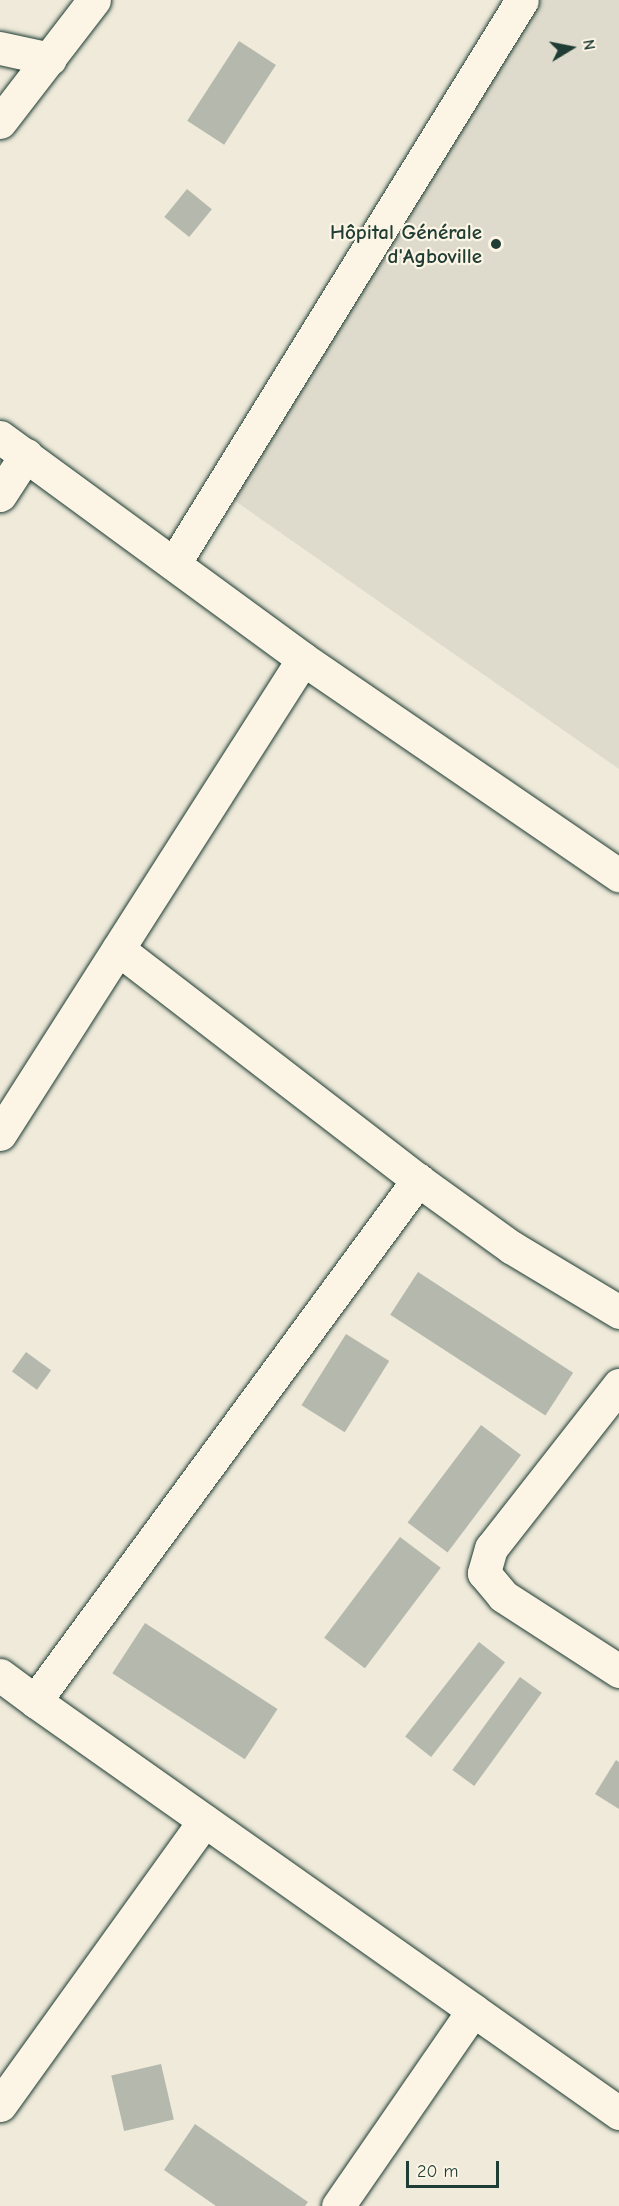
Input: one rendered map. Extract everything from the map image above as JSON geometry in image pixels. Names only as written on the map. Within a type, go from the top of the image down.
[{"type":"street","points":[[0,122],[94,0]]},
{"type":"street","points":[[175,562],[522,0]]},
{"type":"street","points":[[0,48],[50,59]]},
{"type":"street","points":[[0,495],[13,446],[175,562],[303,659],[619,875]]},
{"type":"street","points":[[0,1134],[303,659]]},
{"type":"street","points":[[118,949],[418,1180],[511,1247],[619,1312]]},
{"type":"street","points":[[35,1701],[418,1180]]},
{"type":"street","points":[[619,1385],[491,1548],[484,1573],[503,1596],[619,1671]]},
{"type":"street","points":[[0,1675],[619,2113]]},
{"type":"street","points":[[0,2105],[204,1821]]},
{"type":"street","points":[[338,2206],[473,2010]]},
{"type":"shaded area","name":"Hôpital Générale d'Agboville","points":[[530,0],[619,0],[619,769],[218,489]]},
{"type":"building","points":[[239,41],[276,65],[224,145],[187,121]]},
{"type":"building","points":[[187,189],[212,209],[189,237],[164,217]]},
{"type":"building","points":[[418,1272],[573,1373],[545,1416],[390,1315]]},
{"type":"building","points":[[346,1334],[389,1361],[345,1432],[301,1405]]},
{"type":"building","points":[[26,1352],[51,1370],[37,1390],[12,1371]]},
{"type":"building","points":[[481,1425],[521,1455],[448,1553],[408,1522]]},
{"type":"building","points":[[400,1537],[441,1568],[365,1668],[324,1638]]},
{"type":"building","points":[[145,1623],[278,1709],[245,1759],[112,1673]]},
{"type":"building","points":[[479,1642],[505,1662],[431,1757],[405,1737]]},
{"type":"building","points":[[520,1677],[542,1693],[474,1786],[452,1770]]},
{"type":"building","points":[[616,1760],[619,1762],[619,1809],[595,1794]]},
{"type":"building","points":[[161,2064],[174,2120],[124,2131],[111,2075]]},
{"type":"building","points":[[195,2124],[308,2202],[305,2206],[216,2206],[164,2170]]},
{"type":"place","name":"Hôpital Générale d'Agboville","points":[[496,244]]}]
